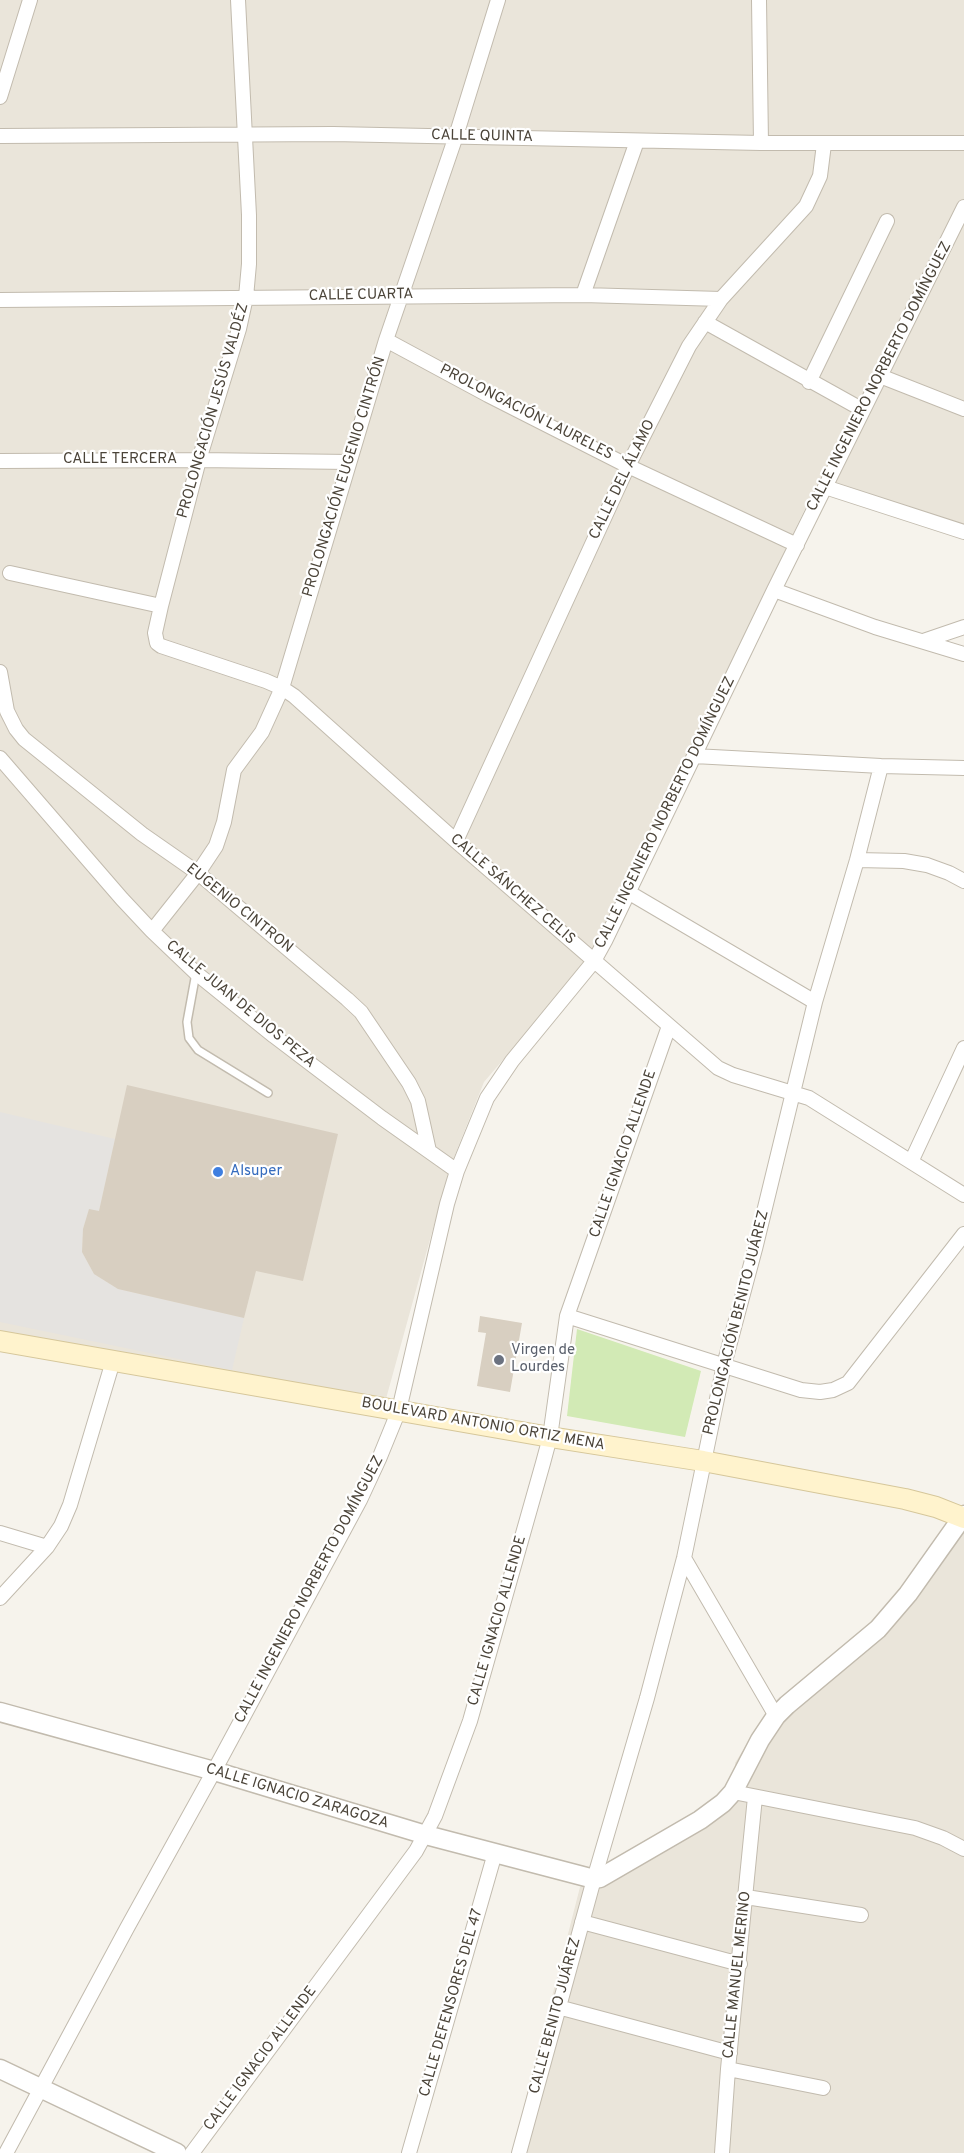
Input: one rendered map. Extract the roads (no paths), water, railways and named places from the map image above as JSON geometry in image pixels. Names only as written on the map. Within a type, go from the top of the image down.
[{"type":"main road","name":"BOULEVARD ANTONIO ORTIZ MENA","points":[[0,1341],[550,1437],[703,1461],[905,1498],[964,1517]]},
{"type":"street","points":[[0,97],[30,0]]},
{"type":"street","name":"PROLONGACIÓN JESÚS VALDÉZ","points":[[155,638],[161,606],[199,460],[239,329],[246,297],[249,264],[247,134],[238,0]]},
{"type":"street","name":"PROLONGACIÓN EUGENIO CINTRÓN","points":[[152,931],[198,873],[220,835],[234,770],[262,732],[282,688],[386,340],[456,136],[498,0]]},
{"type":"street","points":[[759,0],[761,143]]},
{"type":"street","name":"CALLE QUINTA","points":[[0,136],[247,134],[824,144],[964,143]]},
{"type":"street","points":[[583,295],[637,141]]},
{"type":"street","name":"CALLE DEL ÁLAMO","points":[[456,841],[628,466],[690,346],[721,298],[806,207],[820,176],[824,144]]},
{"type":"street","name":"CALLE INGENIERO NORBERTO DOMÍNGUEZ","points":[[6,2153],[360,1500],[399,1410],[447,1204],[487,1098],[594,961],[774,590],[964,207]]},
{"type":"street","points":[[809,381],[888,221]]},
{"type":"street","name":"CALLE CUARTA","points":[[0,300],[583,295],[721,298]]},
{"type":"street","points":[[705,322],[863,410]]},
{"type":"street","name":"PROLONGACIÓN LAURELES","points":[[386,340],[628,466],[797,545]]},
{"type":"street","points":[[880,376],[964,409]]},
{"type":"street","name":"CALLE TERCERA","points":[[0,460],[349,462]]},
{"type":"street","points":[[825,487],[964,532]]},
{"type":"street","points":[[10,573],[161,606]]},
{"type":"street","points":[[774,590],[875,627],[964,654]]},
{"type":"street","points":[[923,641],[964,627]]},
{"type":"street","name":"CALLE SÁNCHEZ CELIS","points":[[155,638],[161,646],[282,688],[294,696],[456,841],[717,1068],[733,1076],[793,1093],[827,1108],[964,1196]]},
{"type":"street","points":[[0,672],[4,714]]},
{"type":"street","name":"EUGENIO CINTRON","points":[[4,714],[24,739],[142,834],[198,873],[361,1012],[409,1083],[418,1101],[429,1151]]},
{"type":"street","points":[[694,756],[964,768]]},
{"type":"street","name":"CALLE JUAN DE DIOS PEZA","points":[[2,763],[152,931],[196,973],[274,1036],[458,1171]]},
{"type":"street","name":"PROLONGACIÓN BENITO JUÁREZ","points":[[594,1879],[629,1763],[684,1558],[724,1365],[756,1249],[815,1002],[857,860],[881,766]]},
{"type":"street","points":[[857,860],[904,861],[927,865],[964,880]]},
{"type":"street","points":[[628,892],[815,1002]]},
{"type":"street","name":"CALLE IGNACIO ALLENDE","points":[[192,2153],[426,1835],[454,1768],[470,1721],[550,1437],[567,1316],[669,1026]]},
{"type":"street","points":[[911,1162],[964,1048]]},
{"type":"street","points":[[567,1316],[801,1390],[820,1392],[833,1390],[848,1383],[964,1234]]},
{"type":"street","points":[[0,1598],[47,1547],[61,1526],[70,1505],[112,1361]]},
{"type":"street","points":[[594,1879],[606,1876],[700,1820],[723,1803],[733,1792],[760,1740],[776,1716],[878,1629],[908,1594],[964,1517]]},
{"type":"street","points":[[0,1533],[47,1547]]},
{"type":"street","points":[[684,1558],[776,1716]]},
{"type":"street","name":"CALLE IGNACIO ZARAGOZA","points":[[0,1712],[426,1835],[594,1879]]},
{"type":"street","points":[[733,1792],[915,1828],[936,1835],[964,1849]]},
{"type":"street","name":"CALLE MANUEL MERINO","points":[[722,2153],[755,1797]]},
{"type":"street","name":"CALLE DEFENSORES DEL 47","points":[[410,2153],[495,1853]]},
{"type":"street","name":"CALLE BENITO JUÁREZ","points":[[519,2153],[594,1879]]},
{"type":"street","points":[[746,1897],[861,1915]]},
{"type":"street","points":[[582,1922],[740,1964]]},
{"type":"street","points":[[558,2007],[730,2053]]},
{"type":"street","points":[[0,2069],[177,2153]]},
{"type":"street","points":[[728,2069],[823,2088]]},
{"type":"lane","points":[[196,973],[187,1022],[189,1038],[198,1050],[268,1093]]},
{"type":"place","name":"Alsuper","points":[[218,1172]]},
{"type":"place","name":"Virgen de Lourdes","points":[[499,1360]]}]
